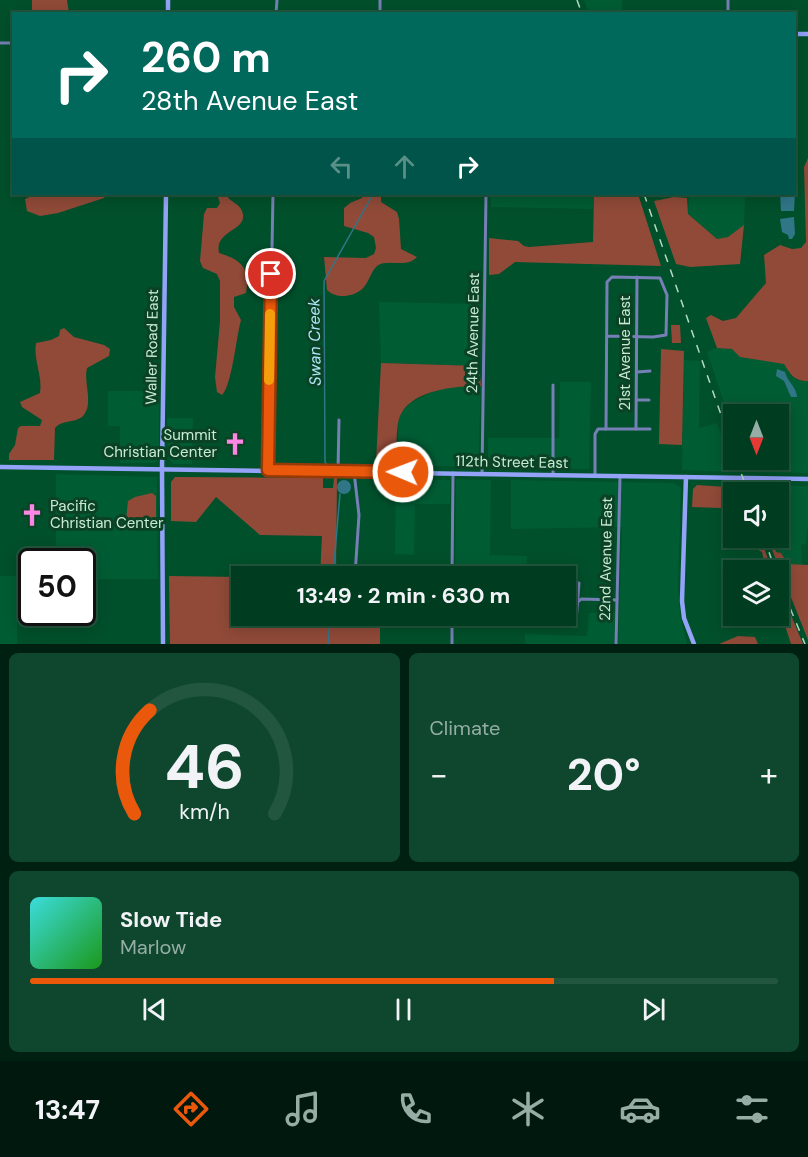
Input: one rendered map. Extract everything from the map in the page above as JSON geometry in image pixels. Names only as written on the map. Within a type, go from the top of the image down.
[{"type":"main road","name":"Waller Road East","points":[[164,644],[162,469],[166,195]]},
{"type":"main road","name":"112th Street East","points":[[0,468],[354,471],[808,479]]},
{"type":"main road","points":[[686,477],[682,601],[686,623],[694,644]]},
{"type":"street","points":[[268,470],[273,195]]},
{"type":"street","name":"24th Avenue East","points":[[483,473],[486,195]]},
{"type":"street","name":"21st Avenue East","points":[[636,429],[637,277]]},
{"type":"street","points":[[607,336],[666,335],[667,295],[658,278],[609,278],[607,282],[606,429],[650,429]]},
{"type":"street","points":[[637,372],[650,371]]},
{"type":"street","points":[[553,385],[553,474]]},
{"type":"street","points":[[637,400],[650,400]]},
{"type":"street","points":[[338,471],[339,420]]},
{"type":"street","name":"22nd Avenue East","points":[[595,475],[596,434],[597,430],[606,429]]},
{"type":"street","points":[[354,471],[358,515],[355,566]]},
{"type":"street","points":[[452,566],[453,473]]},
{"type":"street","name":"22nd Avenue East","points":[[616,644],[620,476]]},
{"type":"street","points":[[576,620],[579,583]]},
{"type":"street","points":[[579,601],[581,599],[617,600]]},
{"type":"street","points":[[452,626],[452,644]]},
{"type":"shaded area","points":[[32,0],[67,0],[69,12],[32,12]]},
{"type":"shaded area","points":[[584,0],[622,0],[622,12],[589,12]]},
{"type":"shaded area","points":[[808,158],[808,381],[793,377],[784,364],[740,357],[732,349],[717,348],[706,318],[711,315],[723,321],[736,318],[766,283],[764,255],[780,245],[792,249],[801,248],[806,242],[804,167]]},
{"type":"shaded area","points":[[34,195],[106,195],[104,198],[58,213],[40,216],[27,211],[25,199]]},
{"type":"shaded area","points":[[217,195],[227,195],[239,206],[243,218],[237,227],[222,239],[219,253],[239,262],[247,277],[246,293],[234,297],[234,307],[241,320],[231,372],[222,395],[217,392],[215,377],[220,321],[220,281],[217,274],[203,268],[200,261],[204,214],[207,208],[217,208],[220,203]]},
{"type":"shaded area","points":[[362,195],[381,195],[381,202],[397,212],[401,249],[417,257],[408,262],[381,264],[377,266],[361,290],[349,295],[335,295],[327,290],[324,257],[366,258],[374,254],[376,248],[374,237],[344,226],[344,208],[362,198]]},
{"type":"shaded area","points":[[491,195],[594,195],[593,209],[491,207]]},
{"type":"shaded area","points":[[594,195],[638,195],[661,266],[515,262],[499,274],[489,275],[489,238],[518,241],[529,247],[593,242]]},
{"type":"shaded area","points":[[689,195],[745,195],[744,225],[728,237],[717,239],[688,214]]},
{"type":"shaded area","points":[[674,197],[687,198],[688,214],[717,239],[728,237],[744,225],[740,264],[690,267],[676,264],[654,201]]},
{"type":"shaded area","points":[[379,302],[480,304],[479,366],[381,363]]},
{"type":"shaded area","points":[[671,325],[680,325],[681,343],[672,343]]},
{"type":"shaded area","points":[[64,328],[74,337],[104,345],[110,349],[109,356],[87,368],[88,406],[86,412],[79,419],[55,428],[54,460],[9,460],[18,428],[40,426],[42,420],[22,407],[20,402],[40,393],[36,343],[59,336],[60,330]]},
{"type":"shaded area","points":[[719,347],[732,349],[784,364],[791,376],[798,381],[808,381],[808,473],[748,472],[747,470],[789,470],[789,404],[725,404],[707,352]]},
{"type":"shaded area","points":[[661,349],[684,351],[682,445],[659,444]]},
{"type":"shaded area","points":[[684,360],[700,361],[699,428],[717,423],[723,440],[723,470],[733,470],[734,472],[682,470]]},
{"type":"shaded area","points":[[381,363],[479,366],[481,386],[437,391],[416,399],[407,406],[398,424],[396,465],[380,465],[376,462]]},
{"type":"shaded area","points":[[560,382],[591,382],[589,469],[493,468],[488,463],[488,438],[559,438]]},
{"type":"shaded area","points":[[458,386],[481,386],[478,467],[396,465],[399,416],[409,404],[434,391]]},
{"type":"shaded area","points":[[108,391],[159,391],[159,460],[154,463],[120,463],[120,426],[108,426]]},
{"type":"shaded area","points":[[167,418],[193,418],[192,464],[173,464],[168,458]]},
{"type":"shaded area","points":[[56,474],[157,477],[158,579],[96,579],[96,548],[56,548]]},
{"type":"shaded area","points":[[175,477],[323,478],[323,488],[333,488],[334,478],[337,478],[336,566],[320,566],[322,536],[260,535],[216,497],[196,522],[171,521],[171,482]]},
{"type":"shaded area","points":[[396,479],[450,480],[450,504],[415,504],[414,555],[395,554]]},
{"type":"shaded area","points":[[456,479],[491,480],[490,555],[527,556],[526,566],[455,566]]},
{"type":"shaded area","points":[[511,480],[674,483],[681,488],[678,585],[680,615],[687,644],[618,644],[622,527],[511,529]]},
{"type":"shaded area","points":[[697,485],[723,487],[723,513],[721,508],[692,507],[693,489]]},
{"type":"shaded area","points":[[789,486],[808,486],[808,523],[806,544],[801,545],[802,565],[789,564],[789,560],[785,560],[781,553],[777,552],[776,548],[789,548]]},
{"type":"shaded area","points":[[152,493],[156,496],[156,522],[151,527],[129,527],[126,520],[128,501]]},
{"type":"shaded area","points":[[755,548],[764,548],[768,560],[764,560],[762,552]]},
{"type":"shaded area","points":[[771,548],[781,553],[785,560],[776,560]]},
{"type":"shaded area","points":[[789,564],[808,565],[808,640],[789,592]]},
{"type":"shaded area","points":[[0,576],[17,576],[17,644],[0,644]]},
{"type":"shaded area","points":[[169,576],[231,577],[231,626],[380,626],[380,644],[170,644]]},
{"type":"shaded area","points":[[789,610],[803,644],[791,644],[785,626],[789,626]]},
{"type":"shaded area","points":[[589,613],[615,613],[614,644],[525,644],[525,634],[587,636]]},
{"type":"shaded area","points":[[738,636],[755,637],[758,644],[719,644]]},
{"type":"water","points":[[780,195],[795,195],[794,211],[781,211]]},
{"type":"water","points":[[794,217],[795,234],[792,239],[789,239],[788,235],[782,232],[780,219]]},
{"type":"water","points":[[777,369],[785,372],[797,397],[791,397],[784,381],[776,376]]},
{"type":"water","points":[[341,480],[347,480],[351,487],[347,494],[341,494],[337,490],[337,484]]},
{"type":"waterway","name":"Swan Creek","points":[[327,465],[325,462],[324,281],[372,196]]},
{"type":"waterway","name":"Swan Creek","points":[[334,566],[340,494]]},
{"type":"waterway","name":"Swan Creek","points":[[328,644],[329,626]]},
{"type":"railway","points":[[577,0],[581,12]]},
{"type":"railway","points":[[644,195],[723,420]]},
{"type":"railway","points":[[740,470],[744,482]]},
{"type":"railway","points":[[768,548],[772,560]]},
{"type":"railway","points":[[789,605],[805,644]]},
{"type":"slow traffic","points":[[269,380],[270,314]]},
{"type":"place","name":"Summit Christian Center","points":[[235,444]]},
{"type":"place","name":"Pacific Christian Center","points":[[32,515]]},
{"type":"route","points":[[271,274],[268,470],[403,472]]}]
